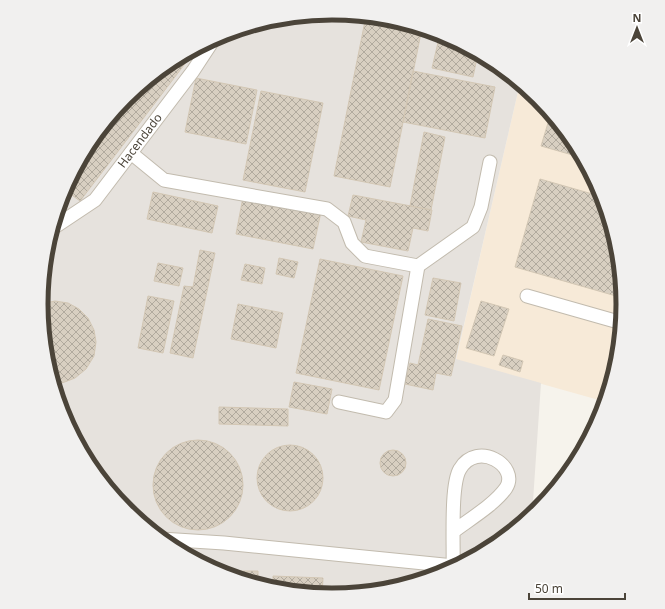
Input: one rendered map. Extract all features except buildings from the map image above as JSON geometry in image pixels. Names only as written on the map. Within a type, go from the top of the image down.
[{"type":"street","name":"Hacendado","points":[[60,223],[95,200],[193,71],[208,49]]},
{"type":"street","points":[[131,153],[164,180],[328,209],[344,222],[352,243],[365,256],[418,266]]},
{"type":"street","points":[[339,402],[386,412],[395,400],[418,266],[473,227],[481,207],[490,162]]},
{"type":"street","points":[[527,296],[616,321]]},
{"type":"street","points":[[454,531],[499,497],[507,487],[508,477],[503,464],[494,458],[479,455],[468,459],[459,470],[455,485],[454,531],[454,562]]},
{"type":"street","points":[[172,540],[217,543],[442,567]]},
{"type":"shaded area","points":[[332,20],[370,22],[388,25],[424,35],[458,49],[475,58],[491,68],[518,90],[456,359],[541,383],[533,507],[491,541],[458,560],[424,574],[388,584],[370,587],[332,589],[295,587],[277,584],[241,574],[207,560],[190,551],[159,530],[131,506],[96,463],[77,430],[63,396],[53,360],[50,342],[48,304],[50,267],[53,249],[63,213],[77,179],[86,162],[107,131],[131,103],[174,68],[207,49],[241,35],[277,25],[295,22]]},
{"type":"shaded area","points":[[518,90],[534,103],[569,146],[588,179],[602,213],[612,249],[615,267],[617,304],[615,342],[612,360],[600,400],[456,360]]}]
